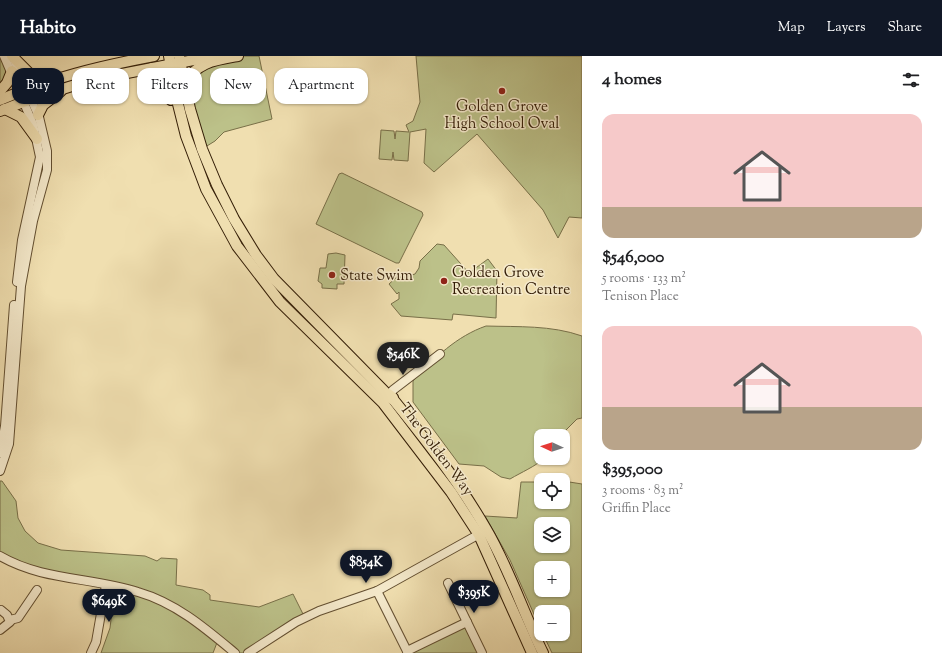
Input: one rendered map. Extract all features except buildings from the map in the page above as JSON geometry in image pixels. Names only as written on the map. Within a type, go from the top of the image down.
[{"type":"main road","points":[[12,56],[24,68]]},
{"type":"main road","points":[[121,62],[134,56]]},
{"type":"main road","points":[[64,77],[121,62],[154,56]]},
{"type":"main road","points":[[152,68],[175,60],[214,56]]},
{"type":"main road","points":[[198,68],[203,64],[238,56]]},
{"type":"main road","name":"The Golden Way","points":[[175,60],[180,113],[188,141],[206,189],[237,246],[280,302],[339,360],[388,399]]},
{"type":"main road","points":[[0,91],[7,83],[12,71]]},
{"type":"main road","points":[[64,88],[91,80],[137,71]]},
{"type":"main road","points":[[0,100],[12,95]]},
{"type":"main road","points":[[3,110],[18,104]]},
{"type":"main road","points":[[38,115],[44,104]]},
{"type":"main road","points":[[172,104],[176,117],[188,141]]},
{"type":"main road","name":"The Golden Way","points":[[189,104],[202,149],[217,185],[246,239],[274,279],[346,352],[388,399],[455,479],[520,598],[543,653]]},
{"type":"main road","points":[[3,110],[22,117],[36,139]]},
{"type":"main road","points":[[237,246],[246,239]]},
{"type":"main road","points":[[274,279],[305,318],[332,346],[339,360],[346,352]]},
{"type":"main road","name":"The Golden Way","points":[[483,532],[532,653]]},
{"type":"street","points":[[4,56],[12,71]]},
{"type":"street","points":[[12,56],[16,68]]},
{"type":"street","points":[[0,453],[5,426],[18,266],[22,240],[39,169],[40,157],[29,104]]},
{"type":"street","points":[[0,471],[9,444],[21,286],[33,221],[46,170],[48,151],[38,115],[31,104]]},
{"type":"street","points":[[388,399],[440,354]]},
{"type":"street","points":[[248,653],[304,618],[376,591],[483,532]]},
{"type":"street","points":[[0,556],[39,573],[137,591],[166,602],[194,620],[235,653]]},
{"type":"street","points":[[448,583],[482,653]]},
{"type":"street","points":[[91,653],[96,642],[106,585]]},
{"type":"street","points":[[0,630],[10,620],[18,618],[37,590]]},
{"type":"street","points":[[376,591],[407,652],[467,622]]},
{"type":"street","points":[[1,610],[10,620]]},
{"type":"street","points":[[218,640],[226,653]]},
{"type":"street","points":[[256,653],[263,645]]},
{"type":"green space","points":[[0,56],[8,56],[13,68],[12,73],[0,91]]},
{"type":"green space","points":[[228,56],[259,56],[261,68],[210,68],[210,104],[266,104],[266,90],[272,119],[224,132],[215,141],[202,149],[194,126],[192,104],[202,104],[202,70]]},
{"type":"green space","points":[[416,56],[582,56],[582,218],[569,217],[558,238],[543,210],[477,134],[434,172],[424,163],[426,129],[410,132],[408,161],[394,160],[393,152],[392,160],[379,159],[381,130],[394,131],[395,139],[396,131],[409,132],[406,125],[413,121],[420,102]]},
{"type":"green space","points":[[342,173],[422,212],[423,215],[399,263],[396,263],[316,224],[339,174]]},
{"type":"green space","name":"Golden Grove Recreation Centre","points":[[437,244],[444,245],[469,273],[488,259],[497,271],[496,318],[453,314],[452,320],[401,316],[391,304],[399,299],[399,292],[397,294],[389,284],[399,275],[401,278],[415,274],[419,268],[420,261]]},
{"type":"green space","name":"State Swim","points":[[336,253],[345,255],[344,284],[337,284],[337,289],[322,288],[322,284],[318,281],[320,268],[326,268],[328,254]]},
{"type":"green space","points":[[486,326],[546,328],[570,332],[582,336],[582,418],[577,419],[567,429],[534,429],[535,465],[510,479],[501,477],[484,466],[459,464],[413,402],[413,381],[446,349],[475,330]]},
{"type":"green space","points":[[0,481],[2,481],[16,501],[18,518],[25,531],[38,543],[61,550],[145,556],[157,561],[161,558],[177,559],[176,585],[203,590],[210,595],[210,600],[259,607],[293,594],[305,618],[249,653],[232,653],[218,640],[213,653],[101,653],[110,628],[115,586],[51,576],[0,555]]},
{"type":"green space","points":[[521,482],[534,482],[534,509],[570,509],[570,482],[582,484],[582,653],[552,653],[546,641],[570,641],[570,605],[534,605],[534,614],[510,560],[485,516],[517,518]]},
{"type":"green space","points":[[467,622],[478,653],[408,653]]},
{"type":"place","name":"Golden Grove High School Oval","points":[[502,91]]},
{"type":"place","name":"State Swim","points":[[332,275]]},
{"type":"place","name":"Golden Grove Recreation Centre","points":[[444,281]]}]
